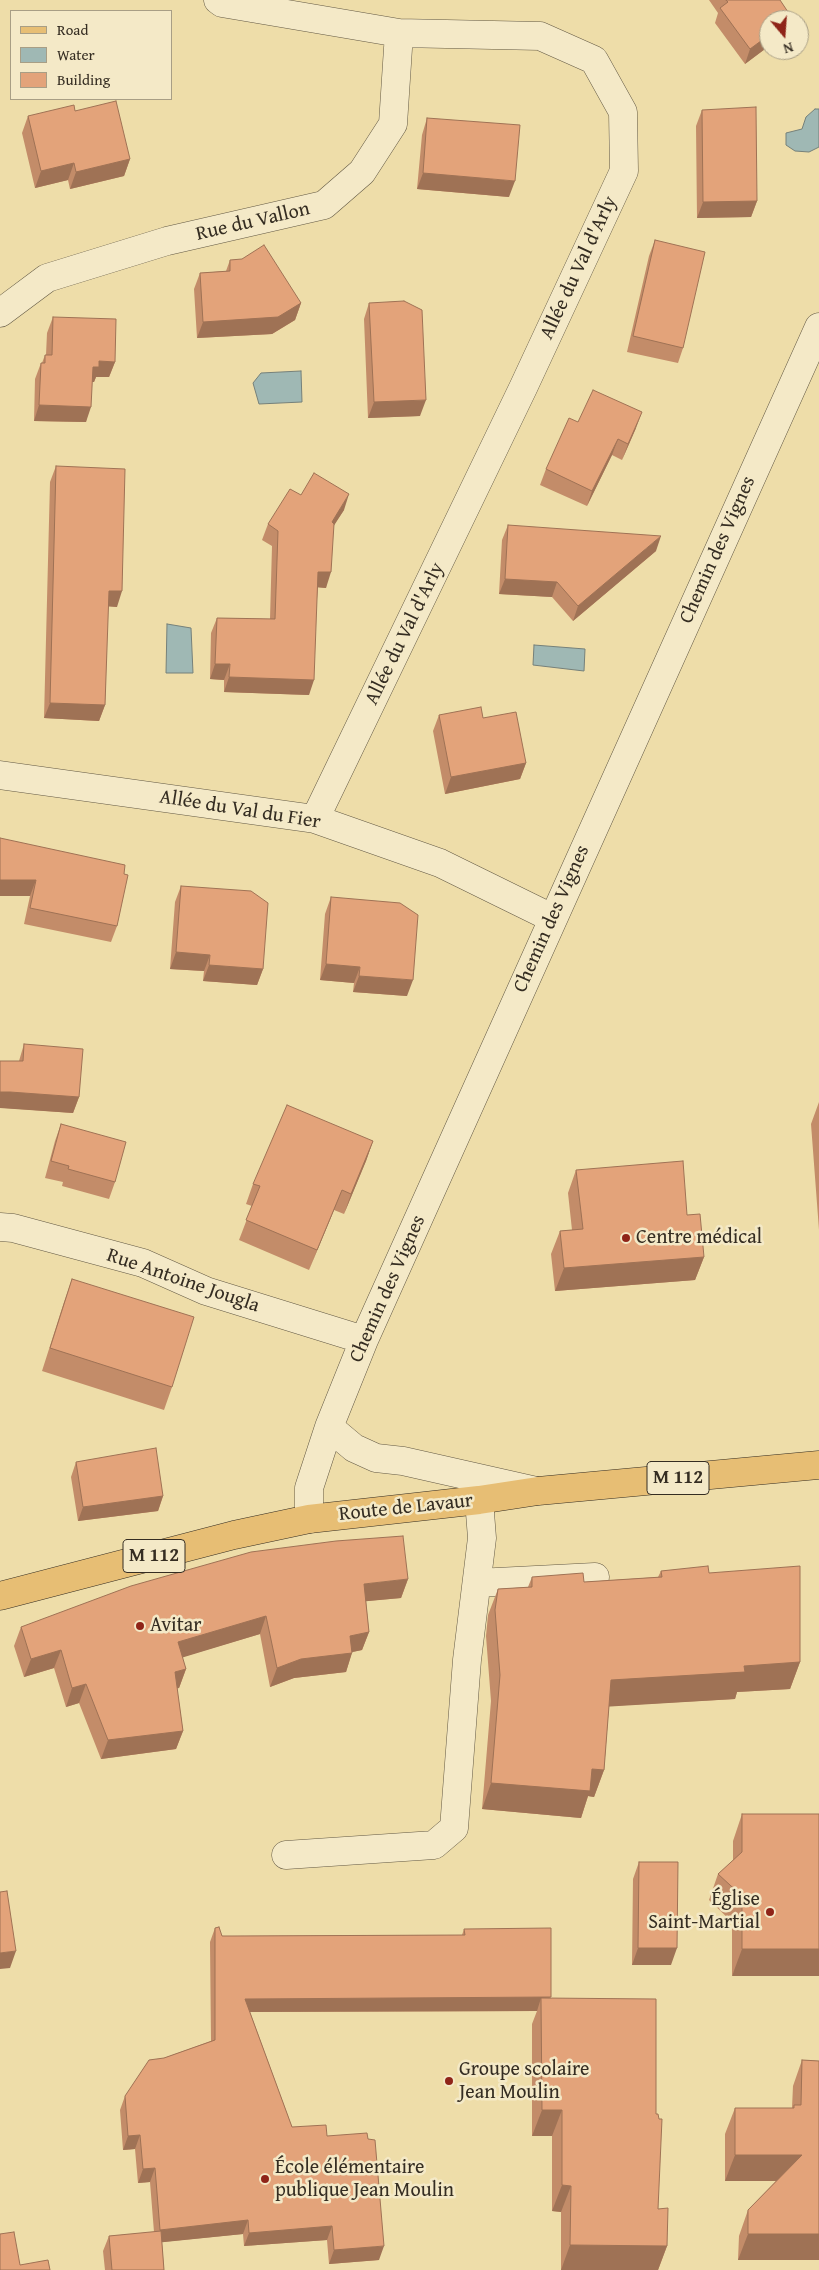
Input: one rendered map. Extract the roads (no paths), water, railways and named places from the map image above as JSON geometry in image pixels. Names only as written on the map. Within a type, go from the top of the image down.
[{"type":"main road","name":"Route de Lavaur","points":[[0,1596],[234,1535],[309,1519],[480,1500],[538,1491],[819,1465]]},
{"type":"street","name":"Allée du Val d'Arly","points":[[218,0],[222,3],[399,33],[540,36],[594,60],[623,112],[624,171],[524,388],[315,819]]},
{"type":"street","name":"Rue du Vallon","points":[[0,314],[47,278],[167,241],[324,205],[362,172],[393,124],[399,33]]},
{"type":"street","name":"Chemin des Vignes","points":[[309,1519],[309,1488],[354,1337],[552,918],[819,327]]},
{"type":"street","name":"Allée du Val du Fier","points":[[0,775],[315,819],[440,863],[552,918]]},
{"type":"street","name":"Rue Antoine Jougla","points":[[0,1227],[13,1228],[143,1263],[206,1291],[354,1337]]},
{"type":"street","points":[[328,1427],[354,1448],[376,1458],[403,1461],[538,1491]]},
{"type":"street","points":[[286,1854],[434,1846],[454,1828],[467,1660],[482,1538],[480,1500]]},
{"type":"street","points":[[477,1583],[596,1577]]},
{"type":"water","points":[[815,109],[819,109],[819,147],[809,152],[795,151],[786,145],[786,133],[802,129],[806,117]]},
{"type":"water","points":[[301,371],[302,402],[259,404],[253,383],[261,373]]},
{"type":"water","points":[[167,624],[191,628],[193,673],[166,673]]},
{"type":"water","points":[[534,645],[585,649],[584,671],[533,665]]},
{"type":"place","name":"Centre médical","points":[[626,1238]]},
{"type":"place","name":"Avitar","points":[[140,1626]]},
{"type":"place","name":"Église Saint-Martial","points":[[770,1912]]},
{"type":"place","name":"Groupe scolaire Jean Moulin","points":[[449,2081]]},
{"type":"place","name":"École élémentaire publique Jean Moulin","points":[[265,2179]]}]
